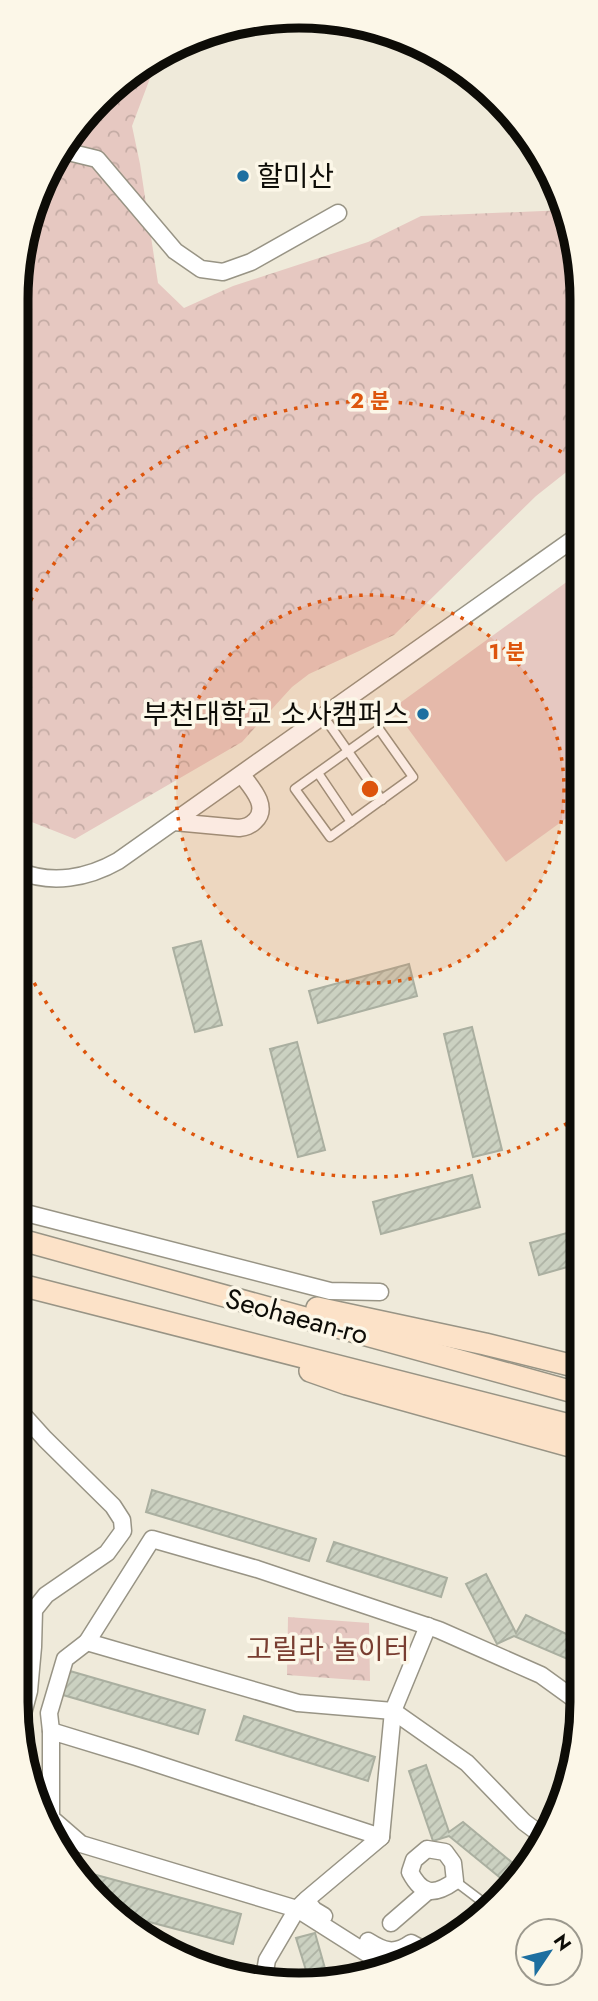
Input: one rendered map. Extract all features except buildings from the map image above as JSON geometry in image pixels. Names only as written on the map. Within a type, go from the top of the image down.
[{"type":"main road","name":"Seohaean-ro","points":[[28,1242],[570,1391]]},
{"type":"main road","name":"Seohaean-ro","points":[[28,1287],[570,1425]]},
{"type":"main road","points":[[199,1289],[317,1308],[570,1365]]},
{"type":"main road","points":[[189,1327],[347,1384],[570,1446]]},
{"type":"street","points":[[71,153],[97,159],[175,251],[201,269],[223,271],[251,262],[338,213]]},
{"type":"street","points":[[28,874],[63,879],[92,874],[118,861],[570,541]]},
{"type":"street","points":[[174,822],[239,828],[253,824],[259,818],[260,804],[242,775]]},
{"type":"street","points":[[28,1214],[330,1290],[380,1292]]},
{"type":"street","points":[[28,1420],[113,1506],[122,1520],[123,1531],[107,1553],[46,1595],[34,1610],[28,1695]]},
{"type":"street","points":[[51,1811],[49,1713],[65,1659],[87,1643],[152,1539],[257,1569],[428,1626],[541,1675],[570,1696]]},
{"type":"street","points":[[265,1971],[267,1960],[302,1905],[381,1837],[393,1711],[428,1626]]},
{"type":"street","points":[[87,1643],[298,1703],[393,1711],[467,1763],[524,1822],[537,1832]]},
{"type":"street","points":[[51,1731],[381,1837]]},
{"type":"street","points":[[66,1840],[314,1909],[383,1950],[401,1950],[411,1943],[417,1946]]},
{"type":"street","points":[[427,1849],[445,1852],[453,1863],[455,1881],[441,1891],[428,1891],[416,1884],[410,1872],[414,1860],[427,1849]]},
{"type":"street","points":[[391,1923],[428,1891]]},
{"type":"street","points":[[302,1905],[380,1961]]},
{"type":"lane","points":[[324,717],[382,800]]},
{"type":"lane","points":[[379,729],[413,777],[330,837],[295,789],[348,751],[379,729]]},
{"type":"lane","points":[[318,773],[351,822]]},
{"type":"lane","points":[[455,1881],[483,1902]]},
{"type":"green space","points":[[153,71],[132,126],[158,283],[184,308],[233,286],[368,242],[421,216],[555,210],[565,246],[569,281],[570,469],[536,496],[394,635],[309,674],[292,687],[242,742],[75,839],[28,821],[28,299],[30,264],[42,212],[64,163],[84,134],[120,95]]},
{"type":"green space","points":[[570,580],[570,816],[506,862],[393,708]]},
{"type":"green space","name":"고릴라 놀이터","points":[[288,1617],[369,1623],[370,1681],[287,1675]]},
{"type":"place","name":"할미산","points":[[243,176]]},
{"type":"place","name":"부천대학교 소사캠퍼스","points":[[423,714]]}]
